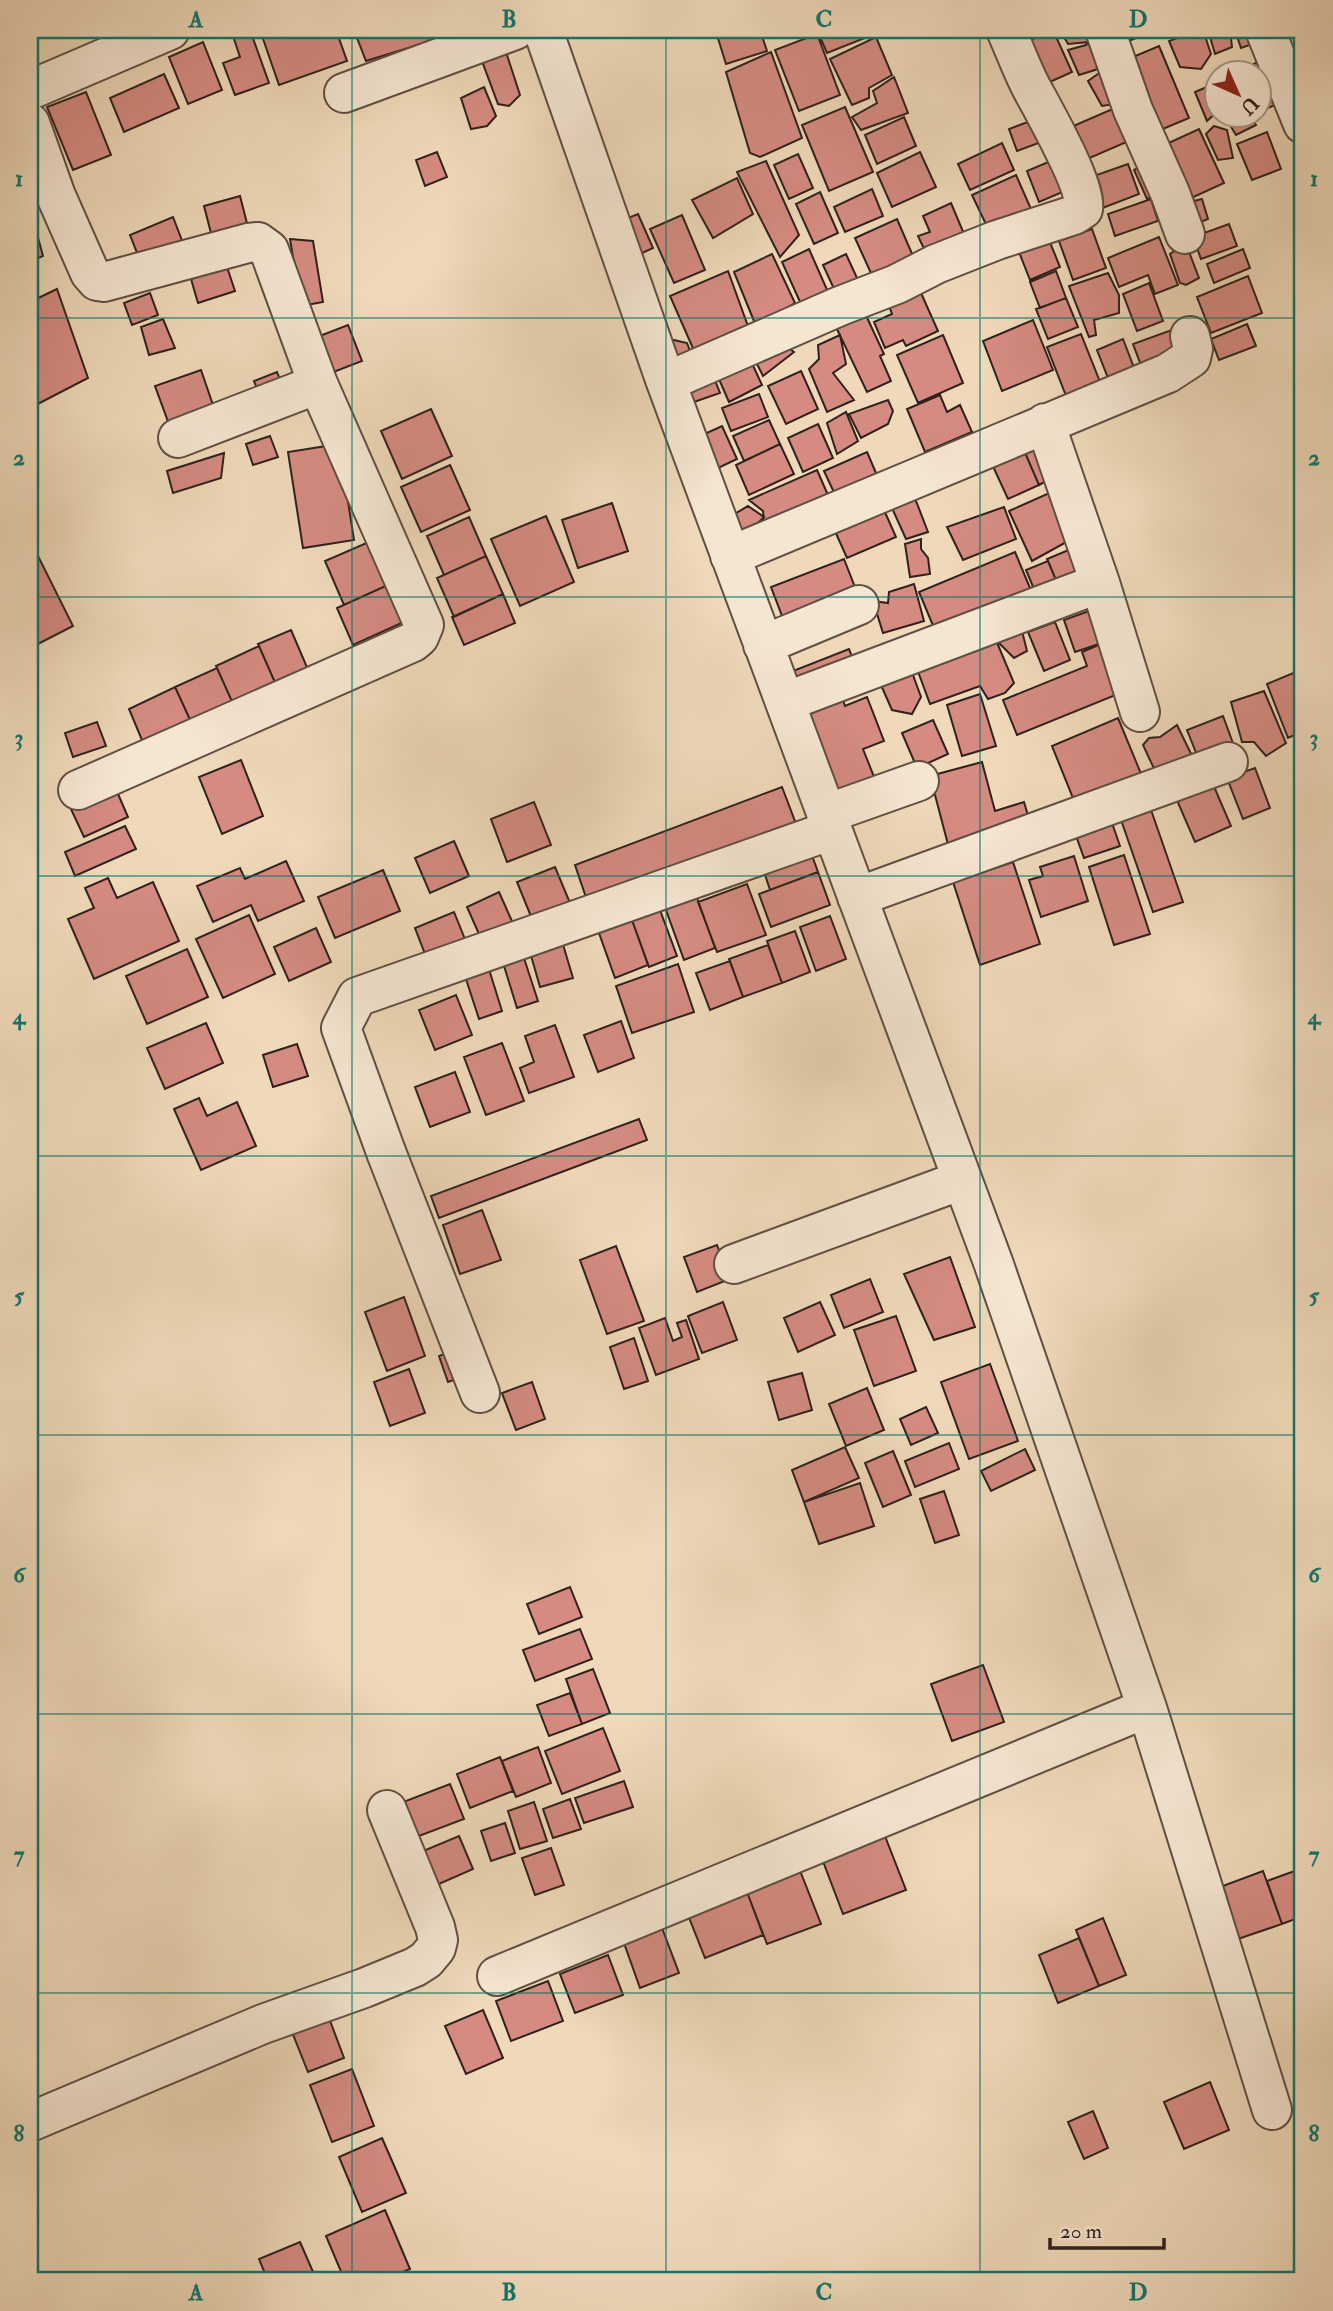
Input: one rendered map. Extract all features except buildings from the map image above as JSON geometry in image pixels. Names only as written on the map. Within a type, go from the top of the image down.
[{"type":"street","points":[[344,93],[515,30]]},
{"type":"street","points":[[543,30],[666,382],[993,1262],[1147,1708],[1272,2110]]},
{"type":"street","points":[[666,382],[897,284],[936,264],[997,240],[1074,215],[1083,209],[1084,201],[1075,177],[1006,30]]},
{"type":"street","points":[[1105,30],[1133,110],[1185,234]]},
{"type":"street","points":[[1265,30],[1303,124]]},
{"type":"street","points":[[30,90],[153,33]]},
{"type":"street","points":[[30,123],[56,196],[90,273],[97,281],[104,282],[248,243],[258,242],[269,250],[318,384],[424,625],[419,637],[401,648],[78,790]]},
{"type":"street","points":[[730,556],[1168,373],[1191,358],[1193,349],[1190,336]]},
{"type":"street","points":[[178,438],[318,384]]},
{"type":"street","points":[[1045,423],[1100,583],[1140,712]]},
{"type":"street","points":[[785,702],[1100,583]]},
{"type":"street","points":[[763,645],[859,605]]},
{"type":"street","points":[[857,897],[1228,762]]},
{"type":"street","points":[[480,1393],[341,1027],[357,997],[829,822],[919,781]]},
{"type":"street","points":[[734,1264],[962,1180]]},
{"type":"street","points":[[497,1976],[1147,1708]]},
{"type":"street","points":[[30,2122],[263,2024],[364,1988],[426,1960],[436,1948],[438,1940],[435,1927],[387,1810]]}]
